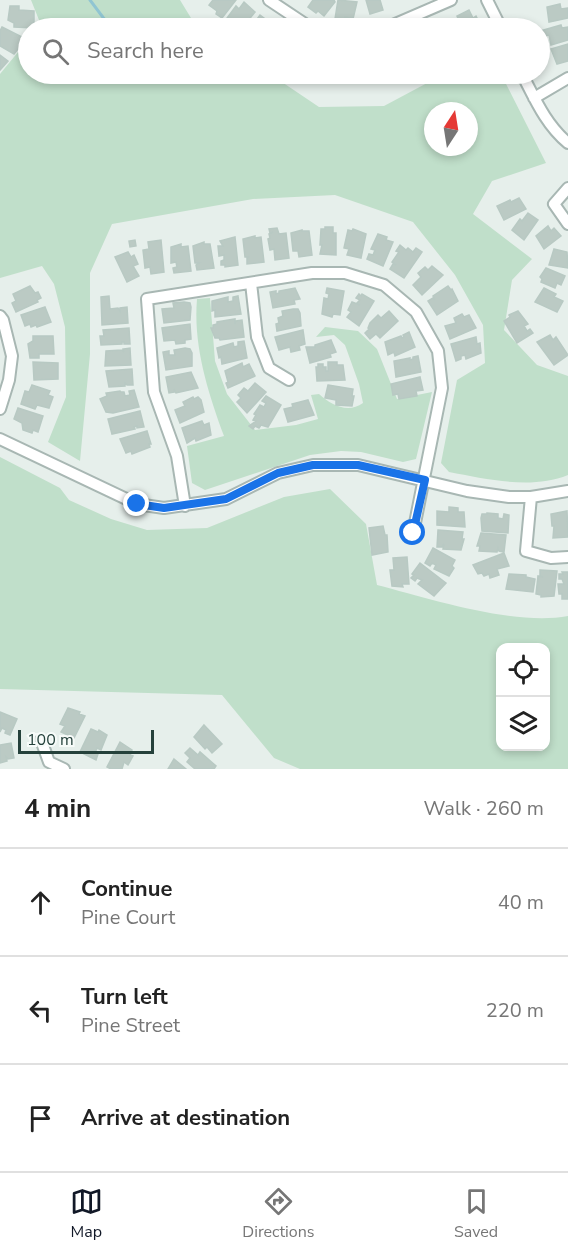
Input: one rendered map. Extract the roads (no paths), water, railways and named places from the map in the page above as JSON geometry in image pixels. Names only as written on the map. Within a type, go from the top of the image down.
[{"type":"street","points":[[409,18],[451,0]]},
{"type":"street","points":[[487,0],[496,18]]},
{"type":"street","points":[[272,1],[297,18]]},
{"type":"street","points":[[534,98],[568,78]]},
{"type":"street","points":[[527,84],[540,110],[568,143]]},
{"type":"street","points":[[568,188],[555,204],[568,224]]},
{"type":"street","points":[[185,506],[177,456],[154,392],[147,299],[312,273],[345,273],[384,285],[416,312],[438,351],[442,388],[413,533]]},
{"type":"street","points":[[252,283],[257,338],[269,368],[289,380]]},
{"type":"street","points":[[0,316],[12,356],[9,380],[0,409]]},
{"type":"street","points":[[0,439],[137,504],[164,508],[226,499],[278,473],[313,465],[358,465],[467,491],[509,498],[568,491]]},
{"type":"street","points":[[531,497],[525,551],[551,558],[568,557]]},
{"type":"street","points":[[41,740],[49,762],[64,769]]},
{"type":"waterway","points":[[90,0],[104,18]]}]
